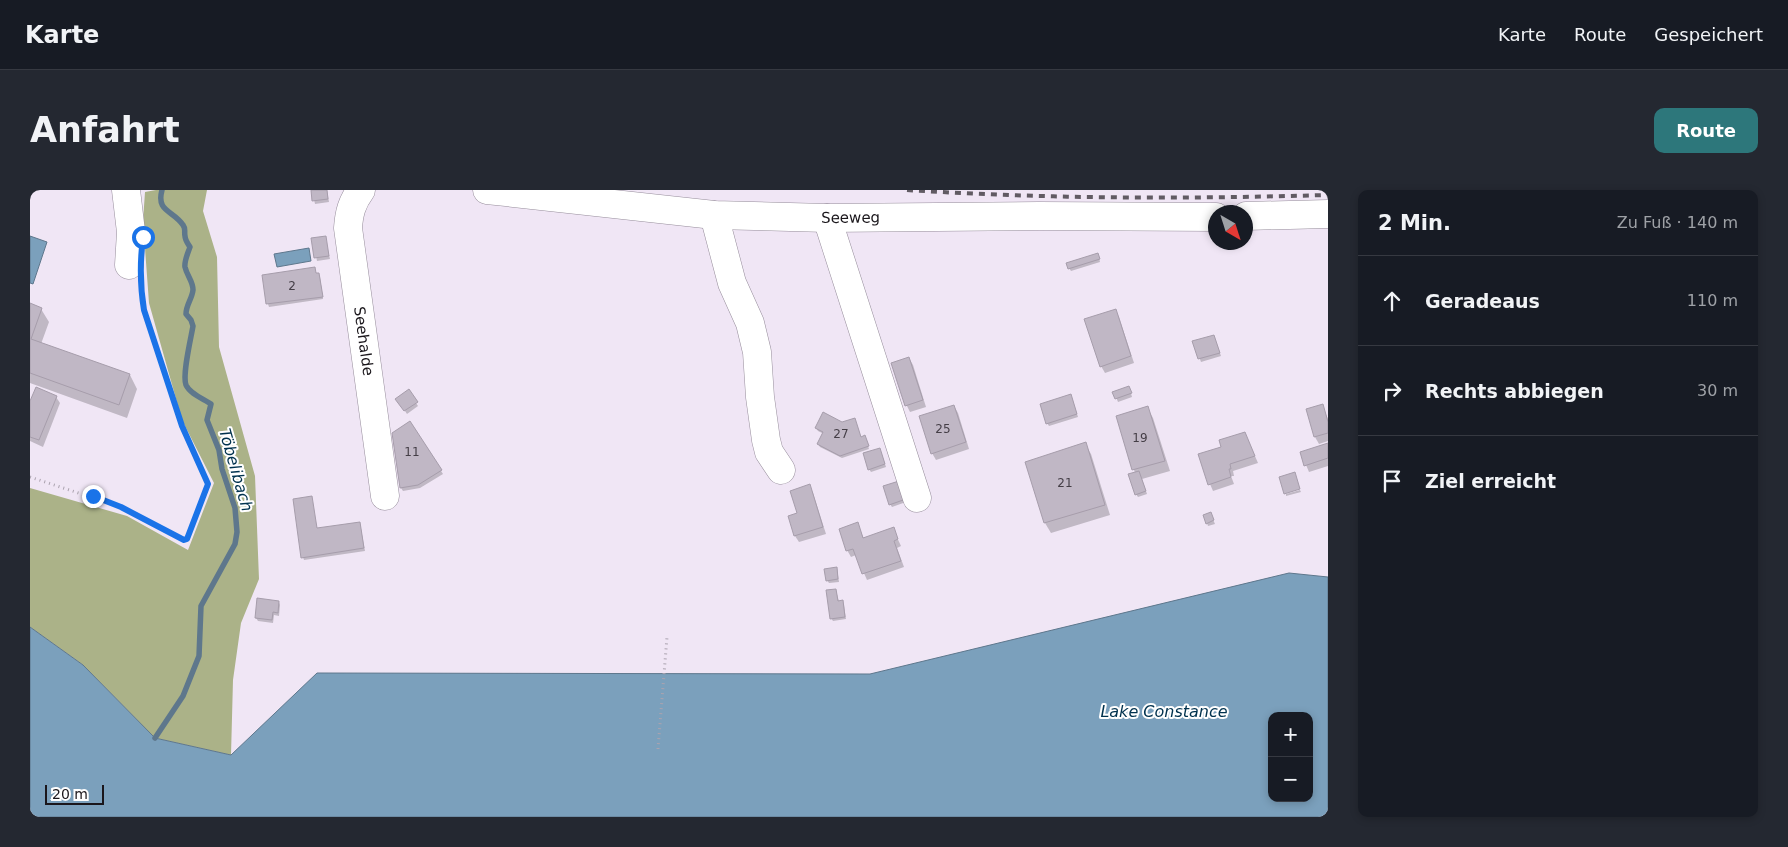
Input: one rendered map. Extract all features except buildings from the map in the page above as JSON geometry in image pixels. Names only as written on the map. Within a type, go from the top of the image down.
[{"type":"street","points":[[126,190],[135,271]]},
{"type":"street","name":"Seehalde","points":[[361,190],[353,200],[349,213],[348,228],[385,496]]},
{"type":"street","name":"Seeweg","points":[[487,190],[714,215],[827,218],[1208,217]]},
{"type":"street","points":[[1253,216],[1328,214]]},
{"type":"street","points":[[714,215],[732,283],[750,322],[757,352],[766,440],[769,452],[781,470]]},
{"type":"street","points":[[827,218],[917,498]]},
{"type":"path","points":[[30,477],[121,507],[184,540],[187,539],[208,484],[182,426],[144,310],[135,271]]},
{"type":"path","points":[[658,749],[667,637]]},
{"type":"green space","points":[[156,190],[207,190],[203,211],[217,257],[219,347],[255,476],[259,579],[241,623],[233,680],[231,755],[155,738],[83,665],[30,627],[30,488],[127,516],[188,550],[214,483],[182,420],[149,303],[143,221],[145,192]]},
{"type":"water","points":[[30,236],[47,242],[33,284],[30,283]]},
{"type":"water","points":[[309,248],[311,261],[277,267],[274,254]]},
{"type":"water","name":"Lake Constance","points":[[1289,573],[1328,577],[1328,817],[30,817],[30,627],[83,665],[155,738],[231,755],[317,673],[870,674]]},
{"type":"waterway","name":"Töbelibach","points":[[155,738],[183,696],[199,656],[201,606],[235,544],[237,532],[235,508],[222,469],[219,450],[207,420],[211,404],[194,394],[186,385],[186,365],[193,326],[186,314],[193,290],[185,267],[190,247],[183,225],[161,203],[162,190]]},
{"type":"railway","points":[[907,190],[1012,195],[1118,197],[1328,195]]},
{"type":"route","points":[[93,496],[121,507],[184,540],[187,539],[208,484],[182,426],[144,310],[141,294],[143,237]]}]
